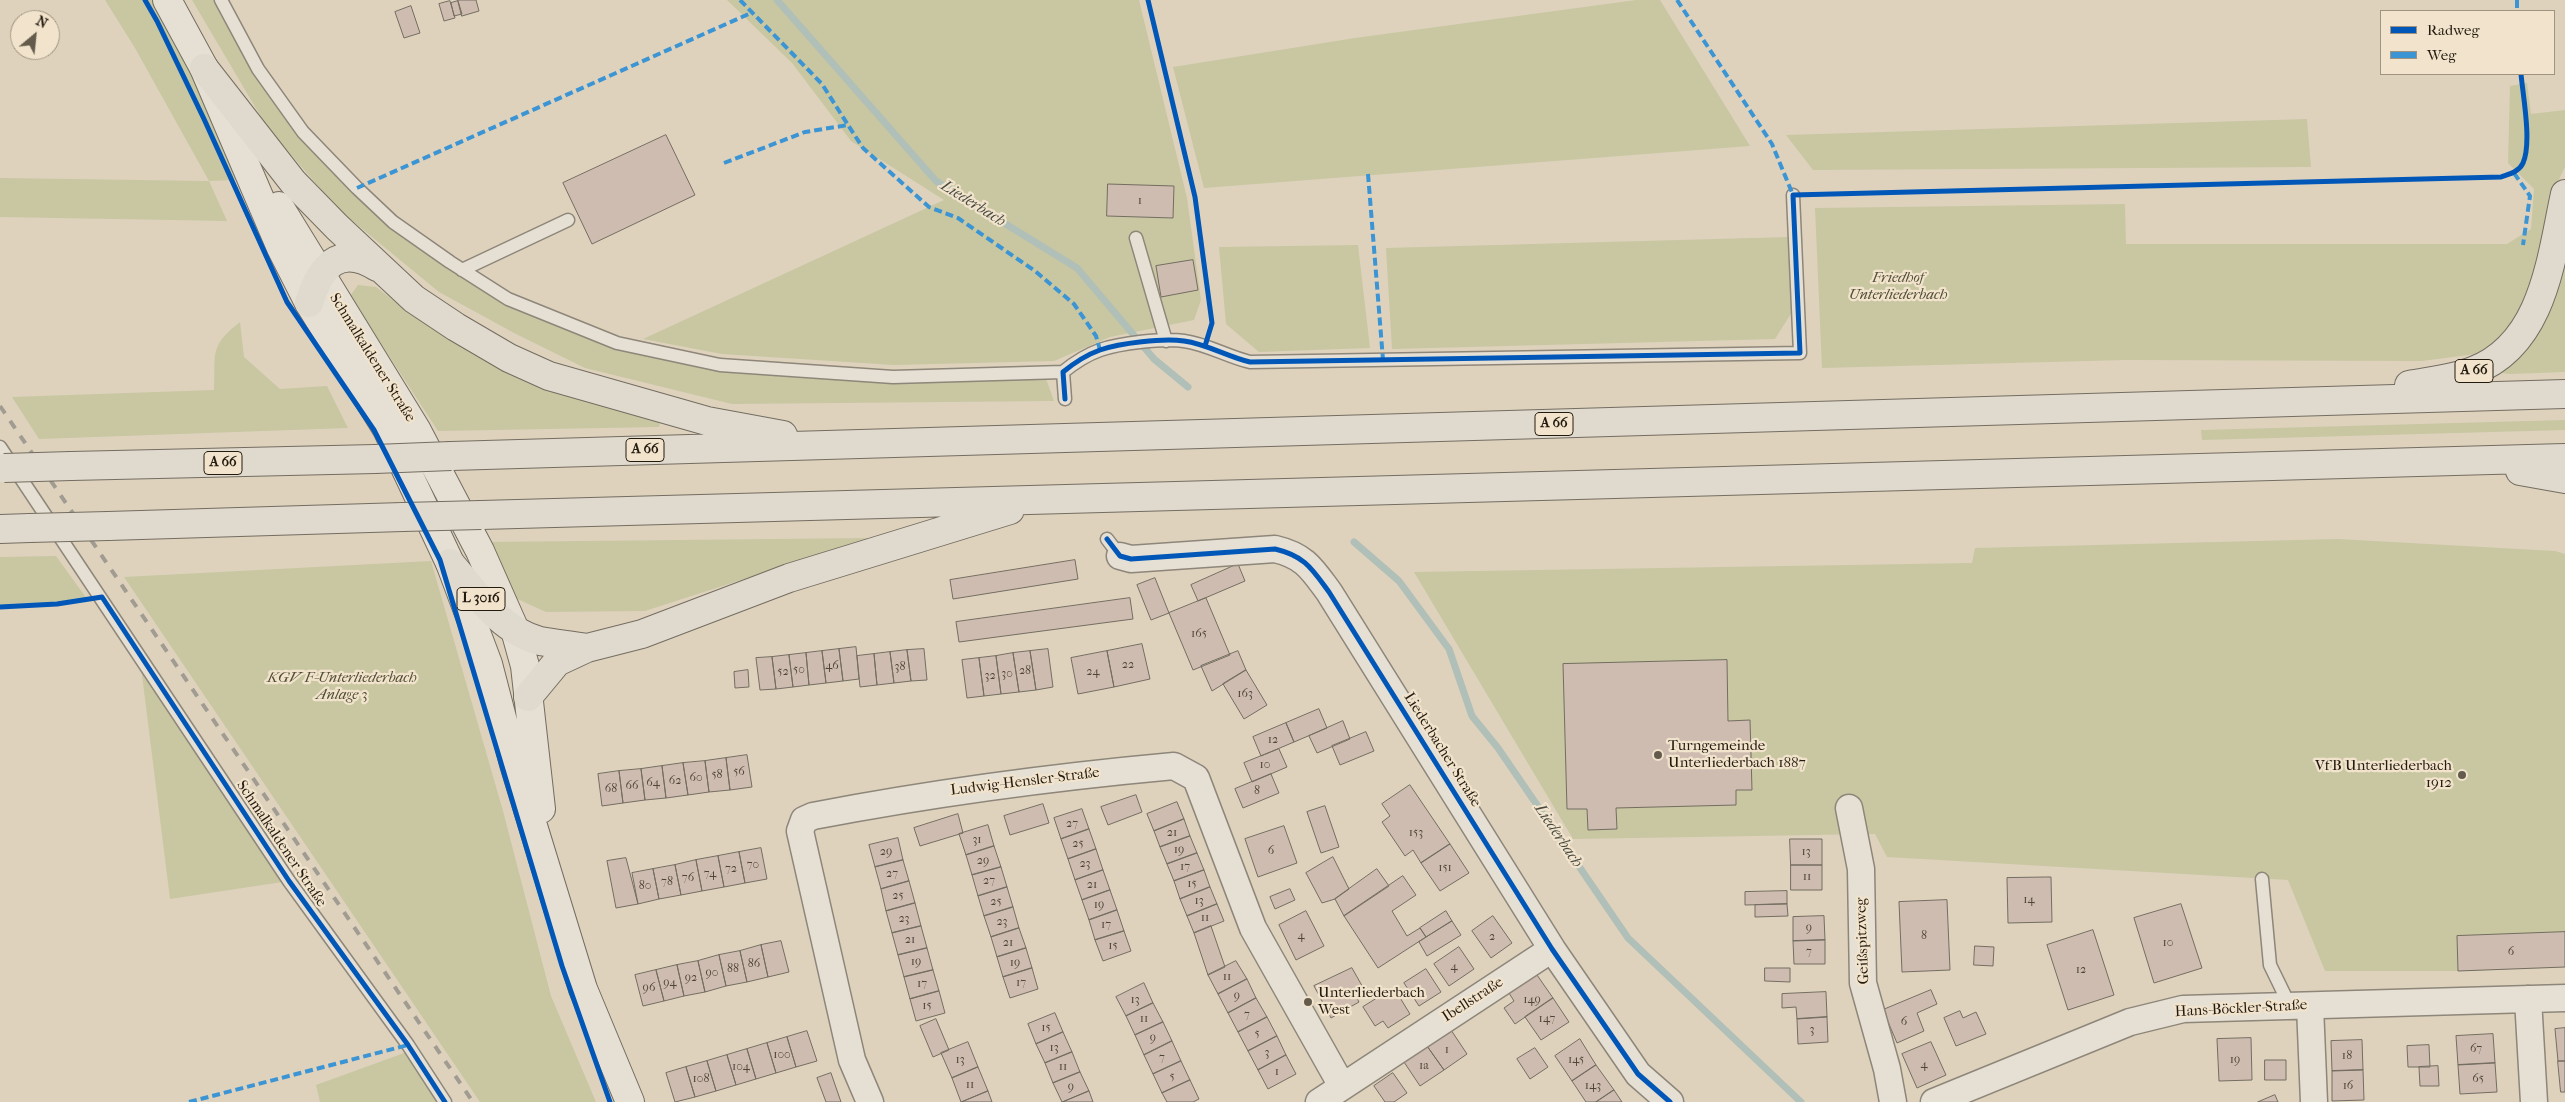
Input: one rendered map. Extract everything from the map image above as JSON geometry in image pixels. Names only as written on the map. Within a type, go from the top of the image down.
[{"type":"highway","points":[[204,68],[293,182],[414,299],[456,327],[509,358],[549,376],[707,421],[839,444]]},
{"type":"highway","name":"A 66","points":[[2269,403],[2446,378],[2471,372],[2496,359],[2515,340],[2536,308],[2552,261],[2565,194]]},
{"type":"highway","points":[[309,303],[320,274],[327,265],[346,257],[367,261],[383,270]]},
{"type":"highway","name":"A 66","points":[[1,461],[71,466],[375,459],[2565,394]]},
{"type":"highway","points":[[0,529],[2565,458]]},
{"type":"highway","points":[[2447,462],[2565,480]]},
{"type":"highway","points":[[528,697],[557,662],[586,648],[642,634],[789,578],[1040,500]]},
{"type":"highway","name":"L 3016","points":[[450,563],[491,611],[515,630],[539,641],[586,648]]},
{"type":"main road","name":"L 3016","points":[[167,0],[204,68],[228,122]]},
{"type":"main road","name":"Schmalkaldener Straße","points":[[228,122],[416,429],[480,551],[515,630],[526,666],[547,867]]},
{"type":"main road","name":"Schmalkaldener Straße","points":[[228,122],[281,248],[309,303],[387,429],[450,563],[488,664],[514,764],[583,988],[630,1102]]},
{"type":"street","name":"Liederbacher Straße","points":[[1113,547],[1131,559],[1275,549],[1291,553],[1303,559],[1329,592],[1552,949],[1638,1074],[1670,1102]]},
{"type":"street","name":"Ludwig-Hensler-Straße","points":[[870,1102],[852,1060],[800,831],[804,820],[813,816],[902,799],[992,785],[1174,766],[1196,778],[1253,928],[1342,1086]]},
{"type":"street","name":"Geißspitzweg","points":[[1849,808],[1860,869],[1863,983],[1893,1102]]},
{"type":"street","name":"Ibellstraße","points":[[1319,1102],[1552,949]]},
{"type":"street","name":"Hans-Böckler-Straße","points":[[1934,1102],[2130,1022],[2183,1009],[2565,998]]},
{"type":"street","points":[[2528,999],[2534,1102]]},
{"type":"street","points":[[2300,1006],[2314,1102]]},
{"type":"lane","points":[[221,0],[258,69],[303,132],[394,222],[462,270],[508,299],[617,343],[720,365],[893,376],[1063,372],[1100,350],[1163,341],[1183,341],[1205,346],[1232,358],[1250,362],[1800,353],[1793,195]]},
{"type":"lane","points":[[462,270],[568,220]]},
{"type":"lane","points":[[1136,238],[1163,341]]},
{"type":"lane","points":[[1063,372],[1065,400]]},
{"type":"lane","name":"Schmalkaldener Straße","points":[[1,461],[289,881],[408,1045],[445,1102]]},
{"type":"lane","points":[[2262,878],[2270,965],[2300,1006]]},
{"type":"green space","points":[[105,0],[153,0],[200,91],[236,180],[209,181],[135,48]]},
{"type":"green space","points":[[192,0],[220,0],[303,132],[393,222],[508,299],[617,343],[720,365],[1045,376],[1054,401],[732,404],[585,368],[516,334],[439,292],[338,209],[267,127]]},
{"type":"green space","points":[[727,0],[1139,0],[1187,198],[1201,300],[1194,320],[1110,337],[1054,361],[894,365],[722,354],[643,339],[944,200],[851,141],[792,63]]},
{"type":"green space","points":[[1636,0],[1660,0],[1750,146],[1204,188],[1173,67],[1355,38]]},
{"type":"green space","name":"Friedhof Unterliederbach","points":[[2527,83],[2531,114],[2565,110],[2565,167],[2560,177],[2533,288],[2515,326],[2476,354],[2422,361],[2125,360],[1822,368],[1815,208],[2125,204],[2126,244],[2507,244],[2531,229],[2534,189],[2508,163],[2510,86]]},
{"type":"green space","points":[[2307,119],[2311,167],[1813,170],[1786,135]]},
{"type":"green space","points":[[0,178],[209,181],[227,221],[0,217]]},
{"type":"green space","points":[[1789,237],[1792,312],[1775,339],[1392,349],[1386,248]]},
{"type":"green space","points":[[1358,245],[1370,348],[1259,352],[1226,324],[1219,247]]},
{"type":"green space","points":[[2565,250],[2565,372],[2510,374],[2494,372]]},
{"type":"green space","points":[[358,285],[376,287],[405,309],[565,393],[660,422],[659,427],[438,431],[350,296]]},
{"type":"green space","points":[[240,322],[244,357],[280,389],[327,386],[348,428],[39,439],[12,397],[214,390],[215,359],[218,345]]},
{"type":"green space","points":[[2565,420],[2565,430],[2202,440],[2201,430]]},
{"type":"green space","points":[[871,538],[645,611],[546,612],[513,597],[485,542]]},
{"type":"green space","points":[[2338,539],[2555,551],[2565,554],[2565,967],[2458,971],[2325,971],[2288,880],[1887,857],[1875,834],[1573,839],[1414,572],[1972,563],[1975,548]]},
{"type":"green space","points":[[56,556],[87,599],[0,607],[0,557]]},
{"type":"green space","name":"KGV F-Unterliederbach Anlage 3","points":[[431,561],[503,811],[551,996],[596,1102],[480,1102],[124,577]]},
{"type":"green space","points":[[141,667],[289,881],[170,899]]},
{"type":"green space","points":[[407,1052],[440,1102],[320,1102],[316,1085]]},
{"type":"building","points":[[458,0],[476,0],[479,11],[462,16]]},
{"type":"building","points":[[450,1],[455,18],[444,21],[439,4]]},
{"type":"building","points":[[458,1],[462,14],[454,16],[451,3]]},
{"type":"building","points":[[411,6],[420,33],[404,38],[395,12]]},
{"type":"building","points":[[666,135],[695,195],[592,244],[563,183]]},
{"type":"building","points":[[1108,184],[1174,186],[1173,218],[1107,216]]},
{"type":"building","points":[[1193,260],[1198,290],[1161,297],[1156,266]]},
{"type":"building","points":[[1075,560],[1078,579],[953,599],[950,580]]},
{"type":"building","points":[[1238,564],[1245,581],[1198,601],[1191,585]]},
{"type":"building","points":[[1155,578],[1169,613],[1151,620],[1137,585]]},
{"type":"building","points":[[1130,598],[1133,619],[959,642],[956,622]]},
{"type":"building","points":[[1206,598],[1230,655],[1193,670],[1169,613]]},
{"type":"building","points":[[1142,644],[1150,679],[1114,687],[1107,651]]},
{"type":"building","points":[[856,647],[859,679],[843,681],[839,649]]},
{"type":"building","points":[[839,649],[843,681],[826,683],[822,651]]},
{"type":"building","points":[[924,649],[927,680],[911,681],[907,650]]},
{"type":"building","points":[[1048,649],[1053,687],[1036,690],[1030,651]]},
{"type":"building","points":[[907,650],[911,681],[894,683],[890,652]]},
{"type":"building","points":[[822,651],[826,683],[809,685],[806,653]]},
{"type":"building","points":[[1030,651],[1036,690],[1019,692],[1013,653]]},
{"type":"building","points":[[1107,651],[1114,687],[1078,694],[1071,658]]},
{"type":"building","points":[[1238,651],[1246,670],[1212,691],[1201,666]]},
{"type":"building","points":[[890,652],[894,683],[877,685],[874,654]]},
{"type":"building","points":[[806,653],[809,685],[793,687],[789,655]]},
{"type":"building","points":[[1013,653],[1019,692],[1001,694],[996,656]]},
{"type":"building","points":[[874,654],[877,685],[860,687],[857,656]]},
{"type":"building","points":[[789,655],[793,687],[776,689],[772,657]]},
{"type":"building","points":[[996,656],[1001,694],[984,696],[979,658]]},
{"type":"building","points":[[772,657],[776,689],[760,690],[756,658]]},
{"type":"building","points":[[979,658],[984,696],[967,698],[962,660]]},
{"type":"building","name":"Turngemeinde Unterliederbach 1887","points":[[1727,660],[1728,721],[1750,720],[1752,790],[1736,790],[1736,805],[1616,808],[1617,829],[1588,830],[1587,809],[1567,809],[1563,664]]},
{"type":"building","points":[[748,670],[749,687],[735,688],[734,672]]},
{"type":"building","points":[[1246,670],[1267,705],[1244,719],[1223,684]]},
{"type":"building","points":[[1319,709],[1327,728],[1294,742],[1286,723]]},
{"type":"building","points":[[1343,721],[1350,739],[1317,753],[1309,736]]},
{"type":"building","points":[[1286,723],[1294,742],[1261,756],[1253,737]]},
{"type":"building","points":[[1366,732],[1374,751],[1340,765],[1332,746]]},
{"type":"building","points":[[1279,749],[1287,767],[1252,782],[1244,763]]},
{"type":"building","points":[[747,755],[752,787],[730,790],[726,758]]},
{"type":"building","points":[[726,758],[730,790],[709,792],[705,761]]},
{"type":"building","points":[[705,761],[709,792],[688,795],[683,763]]},
{"type":"building","points":[[683,763],[688,795],[666,798],[662,766]]},
{"type":"building","points":[[662,766],[666,798],[645,800],[641,769]]},
{"type":"building","points":[[641,769],[645,800],[623,803],[619,771]]},
{"type":"building","points":[[619,771],[623,803],[602,806],[598,774]]},
{"type":"building","points":[[1271,774],[1279,793],[1243,808],[1235,789]]},
{"type":"building","points":[[1410,785],[1450,844],[1421,863],[1413,850],[1405,856],[1382,822],[1390,816],[1382,804]]},
{"type":"building","points":[[1136,795],[1142,812],[1108,825],[1101,807]]},
{"type":"building","points":[[1177,802],[1184,819],[1154,831],[1147,814]]},
{"type":"building","points":[[1043,804],[1049,823],[1010,835],[1004,816]]},
{"type":"building","points":[[1325,806],[1339,847],[1321,853],[1307,812]]},
{"type":"building","points":[[1082,809],[1089,829],[1061,839],[1054,818]]},
{"type":"building","points":[[958,814],[963,833],[920,846],[914,828]]},
{"type":"building","points":[[1184,819],[1190,836],[1160,847],[1154,831]]},
{"type":"building","points":[[988,825],[994,846],[966,855],[959,834]]},
{"type":"building","points":[[1284,826],[1297,863],[1258,877],[1245,839]]},
{"type":"building","points":[[1089,829],[1096,849],[1068,859],[1061,839]]},
{"type":"building","points":[[1190,836],[1197,853],[1167,864],[1160,847]]},
{"type":"building","points":[[898,838],[903,860],[875,867],[869,845]]},
{"type":"building","points":[[1790,839],[1822,839],[1822,865],[1791,865]]},
{"type":"building","points":[[1450,844],[1469,873],[1440,891],[1421,863]]},
{"type":"building","points":[[994,846],[1001,867],[972,875],[966,855]]},
{"type":"building","points":[[761,848],[767,879],[745,883],[739,852]]},
{"type":"building","points":[[1096,849],[1103,870],[1075,880],[1068,859]]},
{"type":"building","points":[[739,852],[745,883],[724,887],[718,856]]},
{"type":"building","points":[[1197,853],[1204,870],[1174,881],[1167,864]]},
{"type":"building","points":[[718,856],[724,887],[702,891],[696,860]]},
{"type":"building","points":[[1333,857],[1349,889],[1335,899],[1322,903],[1306,873]]},
{"type":"building","points":[[626,858],[638,904],[616,908],[607,861]]},
{"type":"building","points":[[696,860],[702,891],[681,895],[675,865]]},
{"type":"building","points":[[903,860],[909,881],[881,889],[875,867]]},
{"type":"building","points":[[675,865],[681,895],[659,899],[653,869]]},
{"type":"building","points":[[1791,865],[1822,865],[1822,890],[1791,890]]},
{"type":"building","points":[[1001,867],[1007,887],[978,896],[972,875]]},
{"type":"building","points":[[653,869],[659,899],[638,904],[632,873]]},
{"type":"building","points":[[1377,869],[1389,886],[1344,916],[1335,899]]},
{"type":"building","points":[[1103,870],[1110,890],[1082,900],[1075,880]]},
{"type":"building","points":[[1204,870],[1210,887],[1180,899],[1174,881]]},
{"type":"building","points":[[1403,876],[1416,895],[1392,911],[1407,936],[1420,928],[1426,937],[1378,968],[1344,916]]},
{"type":"building","points":[[2051,877],[2052,922],[2008,923],[2007,878]]},
{"type":"building","points":[[909,881],[915,903],[886,911],[881,889]]},
{"type":"building","points":[[1007,887],[1013,907],[984,916],[978,896]]},
{"type":"building","points":[[1210,887],[1217,904],[1187,916],[1180,899]]},
{"type":"building","points":[[1290,889],[1295,900],[1275,909],[1270,897]]},
{"type":"building","points":[[1110,890],[1117,910],[1089,920],[1082,900]]},
{"type":"building","points":[[1787,891],[1787,904],[1745,905],[1745,892]]},
{"type":"building","points":[[1947,900],[1950,970],[1902,972],[1899,902]]},
{"type":"building","points":[[915,903],[921,926],[892,933],[886,911]]},
{"type":"building","points":[[1217,904],[1224,921],[1194,933],[1187,916]]},
{"type":"building","points":[[1787,904],[1788,916],[1755,917],[1755,905]]},
{"type":"building","points":[[2181,904],[2202,968],[2154,983],[2134,918]]},
{"type":"building","points":[[1013,907],[1019,928],[991,937],[984,916]]},
{"type":"building","points":[[1117,910],[1124,931],[1095,940],[1089,920]]},
{"type":"building","points":[[1306,911],[1324,946],[1296,960],[1279,925]]},
{"type":"building","points":[[1446,911],[1452,921],[1426,937],[1420,928]]},
{"type":"building","points":[[1493,916],[1512,943],[1491,958],[1472,931]]},
{"type":"building","points":[[1824,916],[1825,940],[1793,941],[1793,917]]},
{"type":"building","points":[[1452,921],[1461,935],[1427,956],[1419,942]]},
{"type":"building","points":[[921,926],[927,948],[898,955],[892,933]]},
{"type":"building","points":[[1211,926],[1225,967],[1208,975],[1194,933]]},
{"type":"building","points":[[1019,928],[1026,948],[997,957],[991,937]]},
{"type":"building","points":[[2093,930],[2114,995],[2068,1010],[2047,945]]},
{"type":"building","points":[[1124,931],[1131,951],[1103,961],[1095,940]]},
{"type":"building","points":[[2565,932],[2565,967],[2458,971],[2457,936]]},
{"type":"building","points":[[1825,940],[1825,964],[1794,964],[1793,941]]},
{"type":"building","points":[[781,941],[789,972],[768,977],[761,945]]},
{"type":"building","points":[[761,945],[768,977],[747,982],[740,951]]},
{"type":"building","points":[[1975,946],[1994,947],[1993,966],[1974,965]]},
{"type":"building","points":[[1459,947],[1474,969],[1449,986],[1434,964]]},
{"type":"building","points":[[927,948],[933,970],[904,977],[898,955]]},
{"type":"building","points":[[1026,948],[1032,968],[1003,977],[997,957]]},
{"type":"building","points":[[740,951],[747,982],[726,986],[719,955]]},
{"type":"building","points":[[719,955],[726,986],[705,992],[698,961]]},
{"type":"building","points":[[698,961],[705,992],[684,996],[677,965]]},
{"type":"building","points":[[1236,961],[1247,979],[1218,994],[1208,975]]},
{"type":"building","points":[[677,965],[684,996],[664,1001],[656,970]]},
{"type":"building","points":[[1032,968],[1038,989],[1010,998],[1003,977]]},
{"type":"building","points":[[1352,968],[1365,991],[1356,996],[1359,1002],[1331,1018],[1314,986]]},
{"type":"building","points":[[1765,968],[1790,968],[1790,982],[1765,981]]},
{"type":"building","points":[[1426,969],[1441,992],[1419,1006],[1404,983]]},
{"type":"building","points":[[656,970],[664,1001],[643,1006],[635,975]]},
{"type":"building","points":[[933,970],[939,991],[910,999],[904,977]]},
{"type":"building","points":[[1537,975],[1553,998],[1515,1024],[1504,1008],[1514,1001],[1509,993]]},
{"type":"building","points":[[1247,979],[1256,998],[1228,1013],[1218,994]]},
{"type":"building","points":[[1144,983],[1153,1003],[1126,1016],[1116,997]]},
{"type":"building","points":[[1394,988],[1410,1014],[1388,1028],[1383,1021],[1375,1026],[1363,1007]]},
{"type":"building","points":[[1931,990],[1937,1004],[1917,1013],[1924,1031],[1897,1043],[1883,1010]]},
{"type":"building","points":[[939,991],[945,1013],[916,1021],[910,999]]},
{"type":"building","points":[[1826,992],[1827,1017],[1797,1019],[1796,1007],[1782,1008],[1782,994]]},
{"type":"building","points":[[1256,998],[1267,1017],[1238,1032],[1228,1013]]},
{"type":"building","points":[[1553,998],[1569,1022],[1541,1040],[1525,1017]]},
{"type":"building","points":[[1153,1003],[1163,1022],[1135,1035],[1126,1016]]},
{"type":"building","points":[[1960,1011],[1963,1018],[1976,1012],[1986,1034],[1956,1046],[1944,1018]]},
{"type":"building","points":[[1055,1013],[1063,1032],[1036,1044],[1028,1024]]},
{"type":"building","points":[[1267,1017],[1277,1036],[1248,1051],[1238,1032]]},
{"type":"building","points":[[1827,1017],[1828,1042],[1798,1044],[1797,1019]]},
{"type":"building","points":[[936,1019],[949,1050],[933,1057],[920,1026]]},
{"type":"building","points":[[1163,1022],[1172,1041],[1144,1055],[1135,1035]]},
{"type":"building","points":[[2565,1028],[2565,1061],[2558,1061],[2555,1029]]},
{"type":"building","points":[[1451,1030],[1467,1054],[1444,1070],[1427,1046]]},
{"type":"building","points":[[807,1031],[817,1061],[796,1067],[787,1037]]},
{"type":"building","points":[[1063,1032],[1072,1052],[1045,1063],[1036,1044]]},
{"type":"building","points":[[2493,1034],[2495,1063],[2458,1065],[2456,1036]]},
{"type":"building","points":[[1277,1036],[1286,1055],[1258,1070],[1248,1051]]},
{"type":"building","points":[[787,1037],[796,1067],[776,1073],[767,1043]]},
{"type":"building","points":[[2251,1038],[2252,1080],[2219,1081],[2217,1039]]},
{"type":"building","points":[[1580,1039],[1596,1065],[1572,1081],[1555,1056]]},
{"type":"building","points":[[2362,1040],[2363,1070],[2332,1071],[2331,1041]]},
{"type":"building","points":[[1172,1041],[1181,1061],[1153,1074],[1144,1055]]},
{"type":"building","points":[[968,1042],[978,1067],[952,1078],[941,1053]]},
{"type":"building","points":[[1931,1042],[1946,1075],[1917,1088],[1902,1054]]},
{"type":"building","points":[[767,1043],[776,1073],[756,1079],[747,1049]]},
{"type":"building","points":[[2429,1045],[2430,1067],[2408,1067],[2407,1046]]},
{"type":"building","points":[[1427,1046],[1444,1070],[1420,1086],[1404,1062]]},
{"type":"building","points":[[1535,1048],[1548,1067],[1530,1079],[1517,1059]]},
{"type":"building","points":[[747,1049],[756,1079],[736,1085],[727,1055]]},
{"type":"building","points":[[1072,1052],[1080,1072],[1053,1083],[1045,1063]]},
{"type":"building","points":[[727,1055],[736,1085],[716,1091],[707,1061]]},
{"type":"building","points":[[1286,1055],[1296,1074],[1268,1089],[1258,1070]]},
{"type":"building","points":[[2265,1060],[2286,1060],[2286,1080],[2265,1080]]},
{"type":"building","points":[[707,1061],[716,1091],[695,1097],[686,1067]]},
{"type":"building","points":[[1181,1061],[1190,1080],[1162,1093],[1153,1074]]},
{"type":"building","points":[[2558,1061],[2565,1061],[2565,1092],[2561,1092]]},
{"type":"building","points":[[2495,1063],[2497,1092],[2460,1094],[2458,1065]]},
{"type":"building","points":[[1596,1065],[1614,1090],[1596,1102],[1586,1102],[1572,1081]]},
{"type":"building","points":[[2438,1066],[2439,1086],[2420,1086],[2419,1067]]},
{"type":"building","points":[[686,1067],[695,1097],[675,1102],[666,1073]]},
{"type":"building","points":[[978,1067],[988,1091],[961,1102],[952,1078]]},
{"type":"building","points":[[2363,1070],[2364,1100],[2332,1101],[2332,1071]]},
{"type":"building","points":[[1080,1072],[1089,1091],[1062,1102],[1053,1083]]},
{"type":"building","points":[[831,1073],[841,1102],[826,1102],[817,1078]]},
{"type":"building","points":[[1393,1073],[1407,1093],[1394,1102],[1385,1102],[1374,1086]]},
{"type":"building","points":[[1190,1080],[1199,1099],[1193,1102],[1167,1102],[1162,1093]]},
{"type":"building","points":[[1614,1090],[1622,1102],[1596,1102]]},
{"type":"building","points":[[988,1091],[992,1102],[962,1102]]},
{"type":"building","points":[[1089,1091],[1093,1102],[1063,1102]]},
{"type":"building","points":[[2275,1095],[2278,1102],[2258,1102]]},
{"type":"waterway","name":"Liederbach","points":[[777,0],[936,181],[1077,268],[1154,359],[1188,387]]},
{"type":"waterway","name":"Liederbach","points":[[1354,542],[1399,581],[1449,649],[1472,716],[1498,748],[1628,938],[1801,1102]]},
{"type":"railway","points":[[0,406],[473,1102]]},
{"type":"marked path","points":[[740,0],[822,84],[848,125]]},
{"type":"marked path","points":[[1677,0],[1772,144],[1793,195],[1798,195]]},
{"type":"marked path","points":[[2517,0],[2517,10]]},
{"type":"marked path","points":[[357,188],[751,13]]},
{"type":"marked path","points":[[724,163],[805,132],[848,125],[863,148],[929,207],[958,218],[1035,271],[1074,304],[1096,336],[1100,350]]},
{"type":"marked path","points":[[2514,173],[2530,196],[2523,245]]},
{"type":"marked path","points":[[1368,174],[1383,360]]},
{"type":"marked path","points":[[189,1102],[408,1045]]},
{"type":"cycle path","points":[[145,0],[204,119],[287,302],[374,430],[440,560],[562,966],[610,1102]]},
{"type":"cycle path","points":[[1148,0],[1195,197],[1212,323],[1205,346]]},
{"type":"cycle path","points":[[1065,399],[1063,372],[1076,362],[1108,347],[1153,341],[1184,341],[1250,362],[1800,353],[1793,195],[2501,177],[2519,169],[2526,154],[2527,132],[2521,75]]},
{"type":"cycle path","points":[[1107,539],[1120,556],[1131,559],[1275,549],[1294,555],[1307,564],[1329,592],[1552,949],[1638,1074],[1670,1102]]},
{"type":"cycle path","points":[[0,607],[57,604],[102,597],[289,881],[408,1045],[445,1102]]},
{"type":"place","name":"Turngemeinde Unterliederbach 1887","points":[[1658,755]]},
{"type":"place","name":"VfB Unterliederbach 1912","points":[[2462,775]]},
{"type":"place","name":"Unterliederbach West","points":[[1308,1002]]}]
